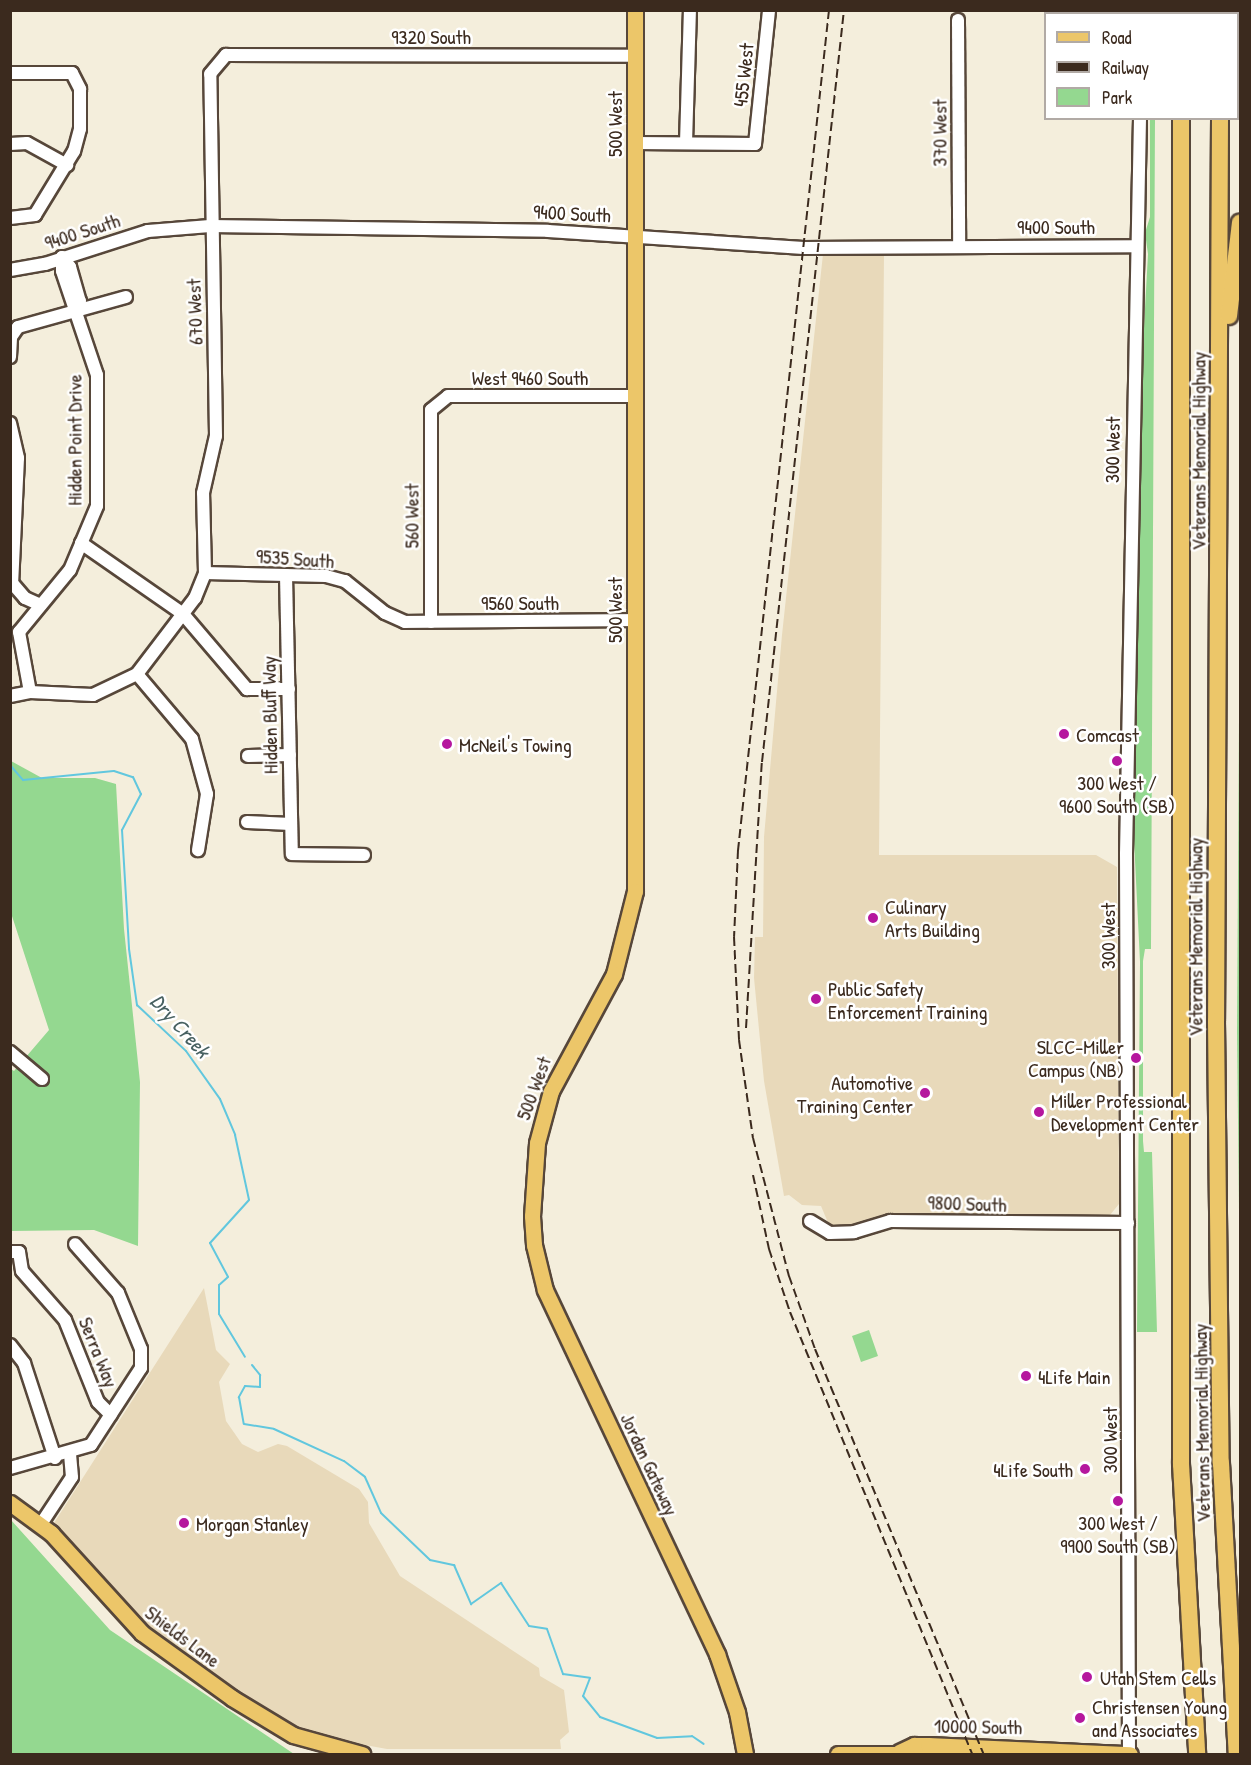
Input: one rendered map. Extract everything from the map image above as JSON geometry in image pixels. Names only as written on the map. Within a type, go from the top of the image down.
[{"type":"highway","name":"Veterans Memorial Highway","points":[[1181,120],[1181,1464],[1197,1755]]},
{"type":"highway","name":"Veterans Memorial Highway","points":[[1220,120],[1216,1022],[1221,1463],[1237,1755]]},
{"type":"highway","points":[[1220,437],[1240,223]]},
{"type":"main road","name":"500 West","points":[[531,1187],[537,1143],[551,1091],[614,974],[631,919],[636,874],[635,10]]},
{"type":"main road","name":"Jordan Gateway","points":[[531,1187],[534,1245],[545,1290],[717,1654],[737,1712],[745,1755]]},
{"type":"main road","name":"Shields Lane","points":[[10,1503],[41,1524],[121,1613],[166,1651],[280,1728],[320,1745],[362,1755]]},
{"type":"main road","name":"10000 South","points":[[838,1755],[902,1753],[921,1745],[1032,1748],[1055,1754],[1130,1754]]},
{"type":"street","points":[[635,143],[686,143],[690,10]]},
{"type":"street","name":"455 West","points":[[686,143],[755,144],[769,10]]},
{"type":"street","name":"370 West","points":[[958,20],[958,247]]},
{"type":"street","name":"9320 South","points":[[226,55],[635,56]]},
{"type":"street","name":"670 West","points":[[205,573],[203,493],[216,436],[210,226],[210,74],[226,55]]},
{"type":"street","points":[[10,73],[64,71],[77,77],[80,129],[67,165],[35,215],[10,218]]},
{"type":"street","name":"300 West","points":[[1130,1754],[1126,854],[1140,120]]},
{"type":"street","points":[[10,144],[27,143],[67,165]]},
{"type":"street","name":"9400 South","points":[[10,270],[148,231],[210,226],[497,230],[803,248],[1136,246]]},
{"type":"street","name":"Hidden Point Drive","points":[[30,692],[19,632],[69,570],[97,506],[97,375],[78,310],[72,304],[62,257]]},
{"type":"street","points":[[10,357],[11,337],[18,327],[126,297]]},
{"type":"street","name":"West 9460 South","points":[[431,410],[448,396],[634,396]]},
{"type":"street","name":"560 West","points":[[431,410],[431,622]]},
{"type":"street","points":[[10,423],[18,458],[12,583],[26,598],[41,605]]},
{"type":"street","points":[[81,543],[183,614],[247,689],[288,689]]},
{"type":"street","points":[[10,696],[30,692],[93,695],[137,674],[183,614],[205,573]]},
{"type":"street","name":"9535 South","points":[[205,573],[326,576],[345,581],[385,613],[405,622]]},
{"type":"street","name":"Hidden Bluff Way","points":[[286,575],[292,854],[364,855]]},
{"type":"street","name":"9560 South","points":[[405,622],[635,620]]},
{"type":"street","points":[[137,674],[192,739],[207,794],[198,850]]},
{"type":"street","points":[[248,756],[290,755]]},
{"type":"street","points":[[247,822],[291,824]]},
{"type":"street","points":[[12,1054],[42,1079]]},
{"type":"street","name":"9800 South","points":[[810,1221],[830,1233],[854,1232],[890,1221],[1128,1223]]},
{"type":"street","points":[[10,1468],[70,1454],[91,1446],[138,1373],[142,1354],[115,1288],[75,1244]]},
{"type":"street","name":"Serra Way","points":[[10,1252],[19,1252],[25,1275],[65,1320],[98,1402],[111,1415]]},
{"type":"street","points":[[10,1345],[24,1363],[55,1458]]},
{"type":"street","points":[[41,1524],[72,1477],[70,1454]]},
{"type":"shaded area","points":[[823,254],[884,254],[879,855],[1096,855],[1117,867],[1119,1204],[1110,1215],[888,1215],[856,1226],[835,1227],[829,1225],[821,1206],[802,1205],[789,1195],[784,1196],[764,1081],[754,978],[755,937],[763,937],[764,837],[782,635]]},
{"type":"shaded area","points":[[204,1288],[216,1350],[230,1364],[219,1382],[226,1421],[242,1444],[258,1452],[278,1444],[287,1446],[359,1489],[368,1502],[369,1523],[400,1576],[539,1668],[540,1676],[564,1690],[569,1732],[560,1740],[561,1749],[387,1749],[332,1739],[304,1730],[273,1715],[222,1681],[142,1622],[54,1523]]},
{"type":"green space","points":[[1150,120],[1155,120],[1151,949],[1145,949],[1143,961],[1143,1141],[1144,1152],[1152,1152],[1157,1332],[1137,1332],[1140,962],[1134,840],[1142,363],[1148,254],[1145,233],[1150,217]]},
{"type":"green space","points":[[1240,564],[1240,1299],[1237,1032]]},
{"type":"green space","points":[[11,761],[42,778],[95,778],[116,784],[124,929],[140,1082],[138,1246],[94,1230],[11,1231],[11,1069],[14,1071],[49,1030],[11,913]]},
{"type":"green space","points":[[869,1330],[878,1356],[861,1362],[852,1336]]},
{"type":"green space","points":[[11,1520],[110,1630],[294,1754],[11,1754]]},
{"type":"waterway","name":"Dry Creek","points":[[10,765],[23,780],[114,771],[133,777],[141,794],[122,830],[129,949],[137,1005],[186,1051],[220,1099],[235,1135],[249,1200],[210,1243],[228,1277],[219,1285],[219,1314],[245,1357]]},
{"type":"waterway","name":"Dry Creek","points":[[252,1365],[260,1375],[260,1387],[245,1386],[239,1397],[244,1424],[274,1429],[344,1461],[365,1477],[381,1513],[430,1560],[454,1565],[471,1604],[501,1583],[529,1626],[547,1629],[563,1674],[590,1678],[583,1696],[600,1717],[657,1738],[692,1736],[704,1744]]},
{"type":"railway","points":[[829,10],[738,850],[734,937],[739,1040],[753,1138],[789,1276],[815,1349],[984,1754]]},
{"type":"railway","points":[[746,1028],[762,762],[844,10]]},
{"type":"railway","points":[[753,1175],[769,1249],[790,1312],[972,1754]]},
{"type":"place","name":"Comcast","points":[[1064,734]]},
{"type":"place","name":"McNeil's Towing","points":[[447,744]]},
{"type":"place","name":"300 West / 9600 South (SB)","points":[[1117,761]]},
{"type":"place","name":"Culinary Arts Building","points":[[873,918]]},
{"type":"place","name":"Public Safety Enforcement Training","points":[[816,999]]},
{"type":"place","name":"SLCC-Miller Campus (NB)","points":[[1136,1058]]},
{"type":"place","name":"Automotive Training Center","points":[[925,1093]]},
{"type":"place","name":"Miller Professional Development Center","points":[[1039,1112]]},
{"type":"place","name":"4Life Main","points":[[1026,1376]]},
{"type":"place","name":"4Life South","points":[[1085,1469]]},
{"type":"place","name":"300 West / 9900 South (SB)","points":[[1118,1501]]},
{"type":"place","name":"Morgan Stanley","points":[[184,1523]]},
{"type":"place","name":"Utah Stem Cells","points":[[1087,1677]]},
{"type":"place","name":"Christensen Young and Associates","points":[[1080,1718]]}]
